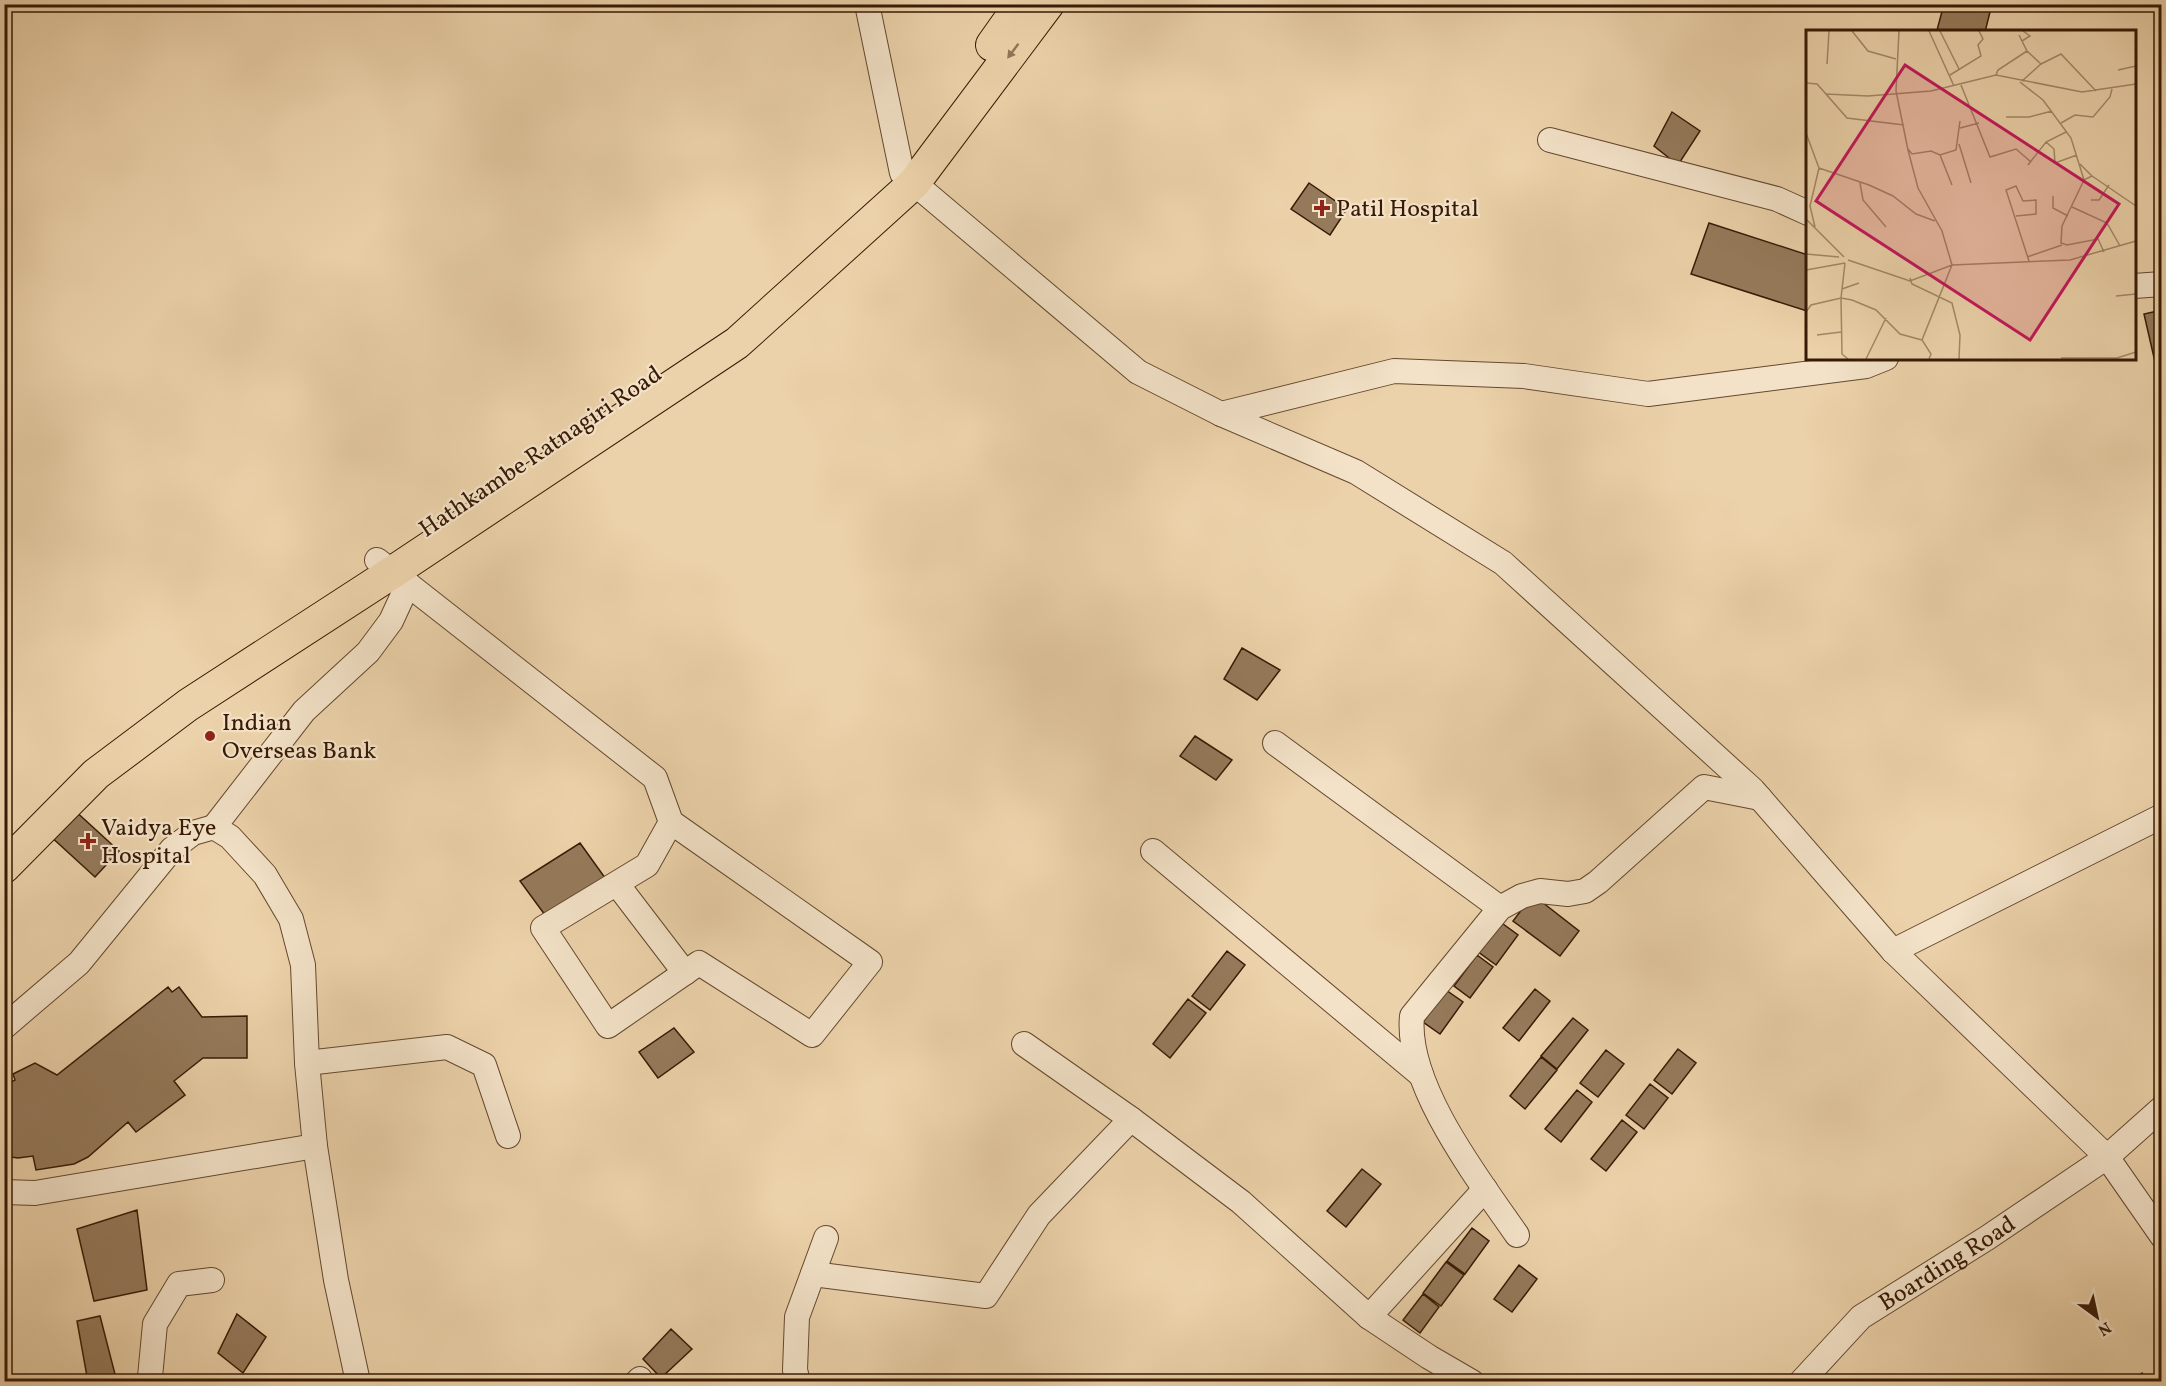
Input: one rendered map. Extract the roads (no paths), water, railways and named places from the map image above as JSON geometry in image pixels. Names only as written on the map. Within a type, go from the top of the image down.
[{"type":"main road","name":"Hathkambe Ratnagiri Road","points":[[4,838],[87,755],[393,572],[720,330],[908,178],[1021,4]]},
{"type":"main road","points":[[908,178],[1048,4]]},
{"type":"main road","points":[[4,867],[96,774],[188,705],[393,572]]},
{"type":"street","points":[[867,4],[908,178],[1137,372],[1221,414],[1356,472],[1503,563],[1760,798],[1893,951],[2107,1157],[2162,1236]]},
{"type":"street","points":[[1550,140],[1777,199],[1806,212]]},
{"type":"street","points":[[2136,286],[2162,284]]},
{"type":"street","points":[[1221,414],[1394,371],[1524,376],[1648,394],[1866,366],[1881,360]]},
{"type":"street","points":[[393,572],[655,778],[671,822],[870,962],[812,1035],[699,963],[609,1026],[543,928],[647,865],[671,822]]},
{"type":"street","points":[[4,1027],[79,963],[172,849],[194,833],[214,826],[304,711],[368,652],[391,621],[393,572]]},
{"type":"street","points":[[1275,744],[1500,908]]},
{"type":"street","points":[[1517,1235],[1451,1138],[1421,1075],[1410,1031],[1412,1016],[1500,908],[1522,896],[1540,891],[1568,894],[1585,891],[1704,787],[1760,798]]},
{"type":"street","points":[[1893,951],[2162,816]]},
{"type":"street","points":[[214,826],[230,837],[265,875],[291,919],[303,965],[307,1063],[315,1146],[336,1280],[357,1382]]},
{"type":"street","points":[[1153,851],[1421,1075]]},
{"type":"street","points":[[617,884],[685,973]]},
{"type":"street","points":[[1024,1044],[1131,1119],[1240,1202],[1369,1317],[1429,1357],[1472,1382]]},
{"type":"street","points":[[307,1063],[447,1047],[484,1065],[508,1136]]},
{"type":"street","name":"Boarding Road","points":[[1801,1382],[1861,1317],[1987,1238],[2107,1157],[2162,1108]]},
{"type":"street","points":[[813,1274],[986,1296],[1039,1215],[1131,1119]]},
{"type":"street","points":[[4,1192],[35,1193],[315,1146]]},
{"type":"street","points":[[1369,1317],[1485,1189]]},
{"type":"street","points":[[798,1382],[795,1370],[797,1317],[826,1238]]},
{"type":"street","points":[[148,1382],[155,1324],[179,1284],[212,1280]]},
{"type":"place","name":"Patil Hospital","points":[[1322,208]]},
{"type":"place","name":"Indian Overseas Bank","points":[[210,736]]},
{"type":"place","name":"Vaidya Eye Hospital","points":[[88,841]]}]
